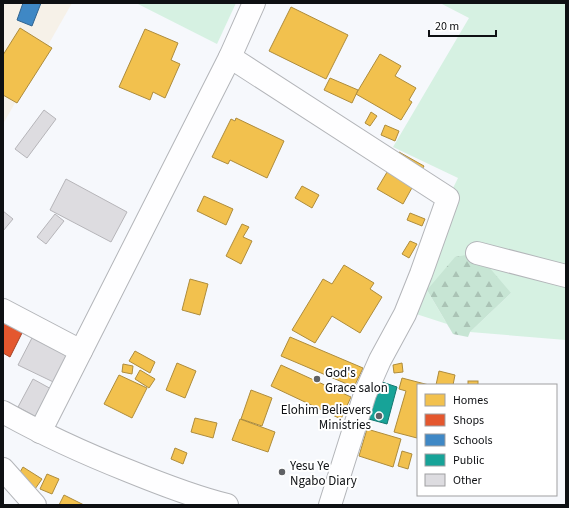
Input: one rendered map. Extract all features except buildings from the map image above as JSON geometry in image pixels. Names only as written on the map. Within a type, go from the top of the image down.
[{"type":"street","points":[[40,432],[230,57],[254,3]]},
{"type":"street","points":[[230,57],[448,198],[405,314],[380,360],[365,394],[330,505]]},
{"type":"street","points":[[477,254],[566,276]]},
{"type":"street","points":[[3,310],[82,351]]},
{"type":"street","points":[[3,412],[40,432],[95,457],[162,484],[227,505]]},
{"type":"street","points":[[3,469],[36,505]]},
{"type":"shaded area","points":[[3,3],[72,3],[3,124]]},
{"type":"green space","points":[[136,3],[236,3],[217,44]]},
{"type":"green space","points":[[440,3],[566,3],[566,340],[470,332],[511,293],[427,290],[447,324],[410,312],[430,234],[458,178],[393,147],[469,18]]},
{"type":"green space","points":[[477,253],[511,293],[470,332],[468,337],[453,334],[427,290],[455,257]]},
{"type":"place","name":"God's Grace salon","points":[[317,379]]},
{"type":"place","name":"Elohim Believers Ministries","points":[[379,416]]},
{"type":"place","name":"Yesu Ye Ngabo Diary","points":[[282,472]]}]
